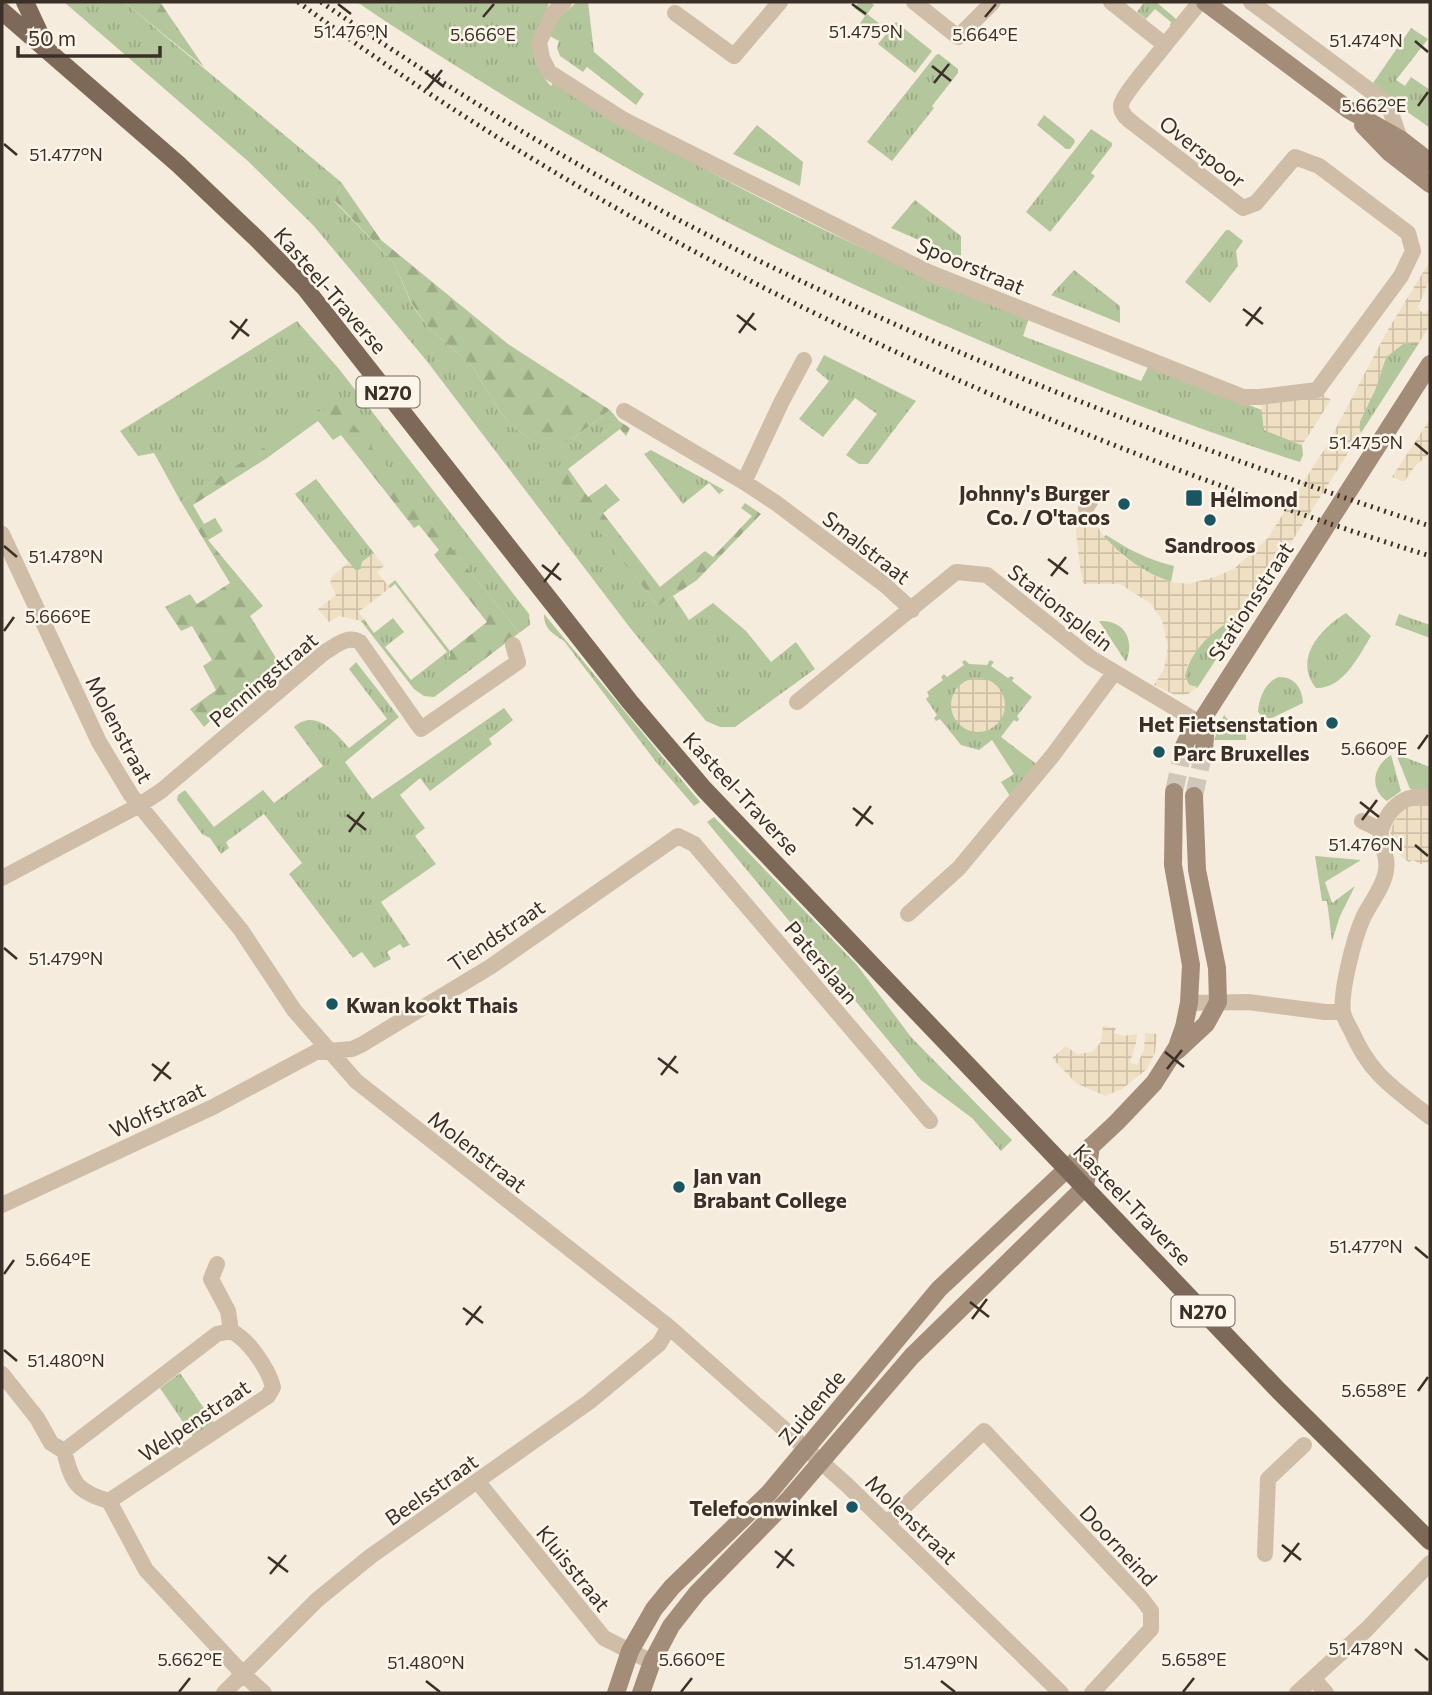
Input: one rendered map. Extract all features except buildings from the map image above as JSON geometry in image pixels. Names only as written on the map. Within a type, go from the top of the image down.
[{"type":"main road","name":"Kasteel-Traverse","points":[[25,2],[49,53]]},
{"type":"main road","name":"Kasteel-Traverse","points":[[2,11],[178,164],[305,288],[630,702],[687,769],[1279,1391],[1430,1541]]},
{"type":"street","name":"Spoorstraat","points":[[564,2],[554,12],[539,42],[542,58],[549,72],[624,120],[928,272],[1243,397],[1317,390],[1401,276],[1413,251]]},
{"type":"street","points":[[676,13],[734,56],[780,2]]},
{"type":"street","points":[[914,2],[958,37],[993,2]]},
{"type":"street","points":[[1111,2],[1165,45]]},
{"type":"street","name":"Overspoor","points":[[1200,2],[1125,96],[1121,106],[1124,115],[1242,208],[1256,203],[1294,157],[1319,166],[1408,233],[1413,251]]},
{"type":"street","points":[[1205,2],[1349,110],[1401,139],[1430,162]]},
{"type":"street","points":[[1251,2],[1388,104],[1401,139]]},
{"type":"street","points":[[1349,110],[1390,153],[1430,184]]},
{"type":"street","points":[[744,482],[804,360]]},
{"type":"street","name":"Stationsstraat","points":[[1184,746],[1193,728],[1200,723],[1430,363]]},
{"type":"street","name":"Smalstraat","points":[[624,411],[744,482],[885,585],[912,610],[797,702]]},
{"type":"street","name":"Molenstraat","points":[[2,534],[99,742],[138,806],[241,930],[294,1010],[356,1081],[669,1327],[821,1462],[1060,1693]]},
{"type":"street","name":"Stationsplein","points":[[912,610],[956,572],[987,575],[1091,658],[1200,723]]},
{"type":"street","name":"Penningstraat","points":[[138,806],[167,787],[325,652],[346,639],[360,642],[421,729],[518,662],[513,645]]},
{"type":"street","name":"Stationsplein","points":[[908,914],[959,868],[1053,755],[1114,673]]},
{"type":"street","points":[[1200,723],[1205,736],[1204,750]]},
{"type":"street","points":[[1085,1187],[1091,1146],[1154,1083],[1173,1054],[1184,1027],[1189,1003],[1191,965],[1173,865],[1174,792]]},
{"type":"street","points":[[1173,1054],[1206,1024],[1218,1002],[1217,968],[1197,870],[1194,796]]},
{"type":"street","points":[[1430,798],[1418,796],[1399,803],[1386,818],[1381,830],[1380,841],[1386,870],[1351,949],[1343,1012],[1366,1061],[1376,1074],[1430,1117]]},
{"type":"street","points":[[2,878],[138,806]]},
{"type":"street","points":[[1362,821],[1381,830]]},
{"type":"street","name":"Tiendstraat","points":[[329,1051],[352,1049],[361,1045],[490,967],[678,836]]},
{"type":"street","name":"Paterslaan","points":[[678,836],[694,844],[930,1121]]},
{"type":"street","points":[[1189,1003],[1248,1002],[1343,1012]]},
{"type":"street","name":"Wolfstraat","points":[[2,1205],[213,1107],[316,1052],[329,1051]]},
{"type":"street","name":"Zuidende","points":[[616,1693],[630,1651],[654,1609],[672,1587],[769,1493],[939,1289],[1091,1146]]},
{"type":"street","name":"Zuidende","points":[[641,1693],[652,1662],[671,1626],[697,1593],[770,1520],[912,1356],[1085,1187]]},
{"type":"street","points":[[64,1451],[218,1334],[230,1331],[228,1311],[211,1279],[217,1264]]},
{"type":"street","name":"Beelsstraat","points":[[224,1693],[317,1600],[371,1556],[589,1402],[659,1345],[669,1327]]},
{"type":"street","name":"Welpenstraat","points":[[109,1501],[268,1396],[273,1387],[270,1377],[242,1336],[230,1331]]},
{"type":"street","points":[[2,1374],[37,1418],[51,1443],[64,1451],[70,1473],[78,1488],[90,1496],[109,1501],[146,1570],[264,1693]]},
{"type":"street","name":"Doorneind","points":[[887,1524],[984,1431],[1151,1611],[1151,1629],[1092,1693]]},
{"type":"street","points":[[1265,1554],[1268,1479],[1304,1446]]},
{"type":"street","name":"Kluisstraat","points":[[478,1482],[604,1637],[652,1662]]},
{"type":"street","points":[[1297,1693],[1384,1613],[1430,1563]]},
{"type":"street","points":[[1313,1678],[1326,1693]]},
{"type":"green space","points":[[64,2],[124,2],[341,182],[335,202],[394,263],[412,305],[428,327],[472,366],[498,409],[513,427],[530,439],[572,439],[610,410],[619,421],[553,471],[658,606],[673,596],[689,620],[713,603],[746,631],[771,662],[796,642],[815,669],[735,727],[720,727],[706,721],[631,629],[426,360],[313,225],[249,162]]},
{"type":"green space","points":[[124,2],[160,2],[204,67]]},
{"type":"green space","points":[[357,2],[549,2],[536,55],[538,65],[551,86],[553,83],[688,160],[827,231],[934,280],[1029,318],[1023,336],[1141,381],[1148,367],[1262,410],[1264,430],[1302,445],[1303,455],[1300,462],[1176,420],[1054,372],[846,281],[659,186],[537,116]]},
{"type":"green space","points":[[577,2],[588,2],[594,52],[644,94],[636,105],[587,67],[583,72],[560,56],[557,48],[559,41],[548,35],[558,18]]},
{"type":"green space","points":[[859,2],[870,2],[874,5],[867,14],[885,28],[876,39],[859,25],[865,16],[854,8]]},
{"type":"green space","points":[[1144,2],[1156,2],[1175,18],[1177,21],[1174,29],[1170,25],[1171,22],[1155,9],[1146,19],[1137,12]]},
{"type":"green space","points":[[896,22],[932,51],[915,73],[878,44]]},
{"type":"green space","points":[[1411,28],[1428,39],[1396,80],[1405,86],[1411,77],[1430,90],[1430,128],[1371,86]]},
{"type":"green space","points":[[939,54],[958,69],[958,73],[892,161],[867,142]]},
{"type":"green space","points":[[1044,115],[1074,139],[1070,149],[1066,149],[1037,125]]},
{"type":"green space","points":[[757,125],[803,162],[800,186],[733,154]]},
{"type":"green space","points":[[1091,129],[1112,143],[1112,146],[1091,173],[1095,176],[1050,232],[1026,212]]},
{"type":"green space","points":[[341,182],[381,240],[508,344],[610,410],[572,439],[556,444],[530,439],[513,427],[498,409],[472,366],[428,327],[412,304],[394,263],[335,201]]},
{"type":"green space","points":[[915,200],[961,236],[961,258],[891,228]]},
{"type":"green space","points":[[1226,230],[1243,241],[1236,251],[1238,266],[1210,303],[1185,282]]},
{"type":"green space","points":[[1074,270],[1120,306],[1120,323],[1051,295]]},
{"type":"green space","points":[[297,321],[339,369],[529,614],[530,625],[519,633],[335,402],[181,502],[154,453],[138,456],[120,431]]},
{"type":"green space","points":[[1410,342],[1419,343],[1361,433],[1360,421],[1375,390],[1386,357]]},
{"type":"green space","points":[[824,355],[916,401],[868,464],[859,464],[846,455],[877,414],[855,398],[823,437],[799,419],[829,381],[816,370]]},
{"type":"green space","points":[[335,401],[519,633],[469,671],[460,670],[450,662],[450,651],[487,622],[434,555],[439,550],[419,525],[414,528],[341,435],[333,440],[318,421],[267,458],[193,505],[204,524],[215,518],[223,531],[208,540],[263,606],[250,616],[279,663],[234,698],[204,727],[190,709],[216,690],[203,666],[212,660],[192,626],[181,631],[165,607],[190,594],[197,604],[230,583],[181,502]]},
{"type":"green space","points":[[619,421],[630,428],[626,436],[620,429],[568,469],[588,497],[606,484],[620,500],[603,513],[660,587],[705,551],[713,557],[752,516],[741,508],[745,503],[761,514],[697,580],[658,606],[552,471]]},
{"type":"green space","points":[[651,450],[724,490],[719,494],[709,483],[683,504],[644,454]]},
{"type":"green space","points":[[316,479],[374,553],[362,562],[361,569],[354,569],[295,494]]},
{"type":"green space","points":[[1106,535],[1139,554],[1174,566],[1171,582],[1134,564],[1111,545],[1104,537]]},
{"type":"green space","points":[[395,580],[450,651],[449,656],[463,670],[469,671],[434,697],[424,696],[414,689],[361,621],[364,619],[374,633],[393,618],[404,632],[385,647],[411,680],[447,652],[395,584],[390,588],[388,586]]},
{"type":"green space","points":[[1346,613],[1371,636],[1342,677],[1326,687],[1316,688],[1307,666],[1313,646],[1327,627]]},
{"type":"green space","points":[[544,614],[700,802],[694,806],[656,762],[564,641],[549,630]]},
{"type":"green space","points":[[1399,614],[1430,625],[1430,638],[1395,625]]},
{"type":"green space","points":[[1099,621],[1115,624],[1126,633],[1129,646],[1126,662]]},
{"type":"green space","points":[[1229,621],[1239,624],[1198,687],[1189,685],[1185,676],[1196,651],[1207,638]]},
{"type":"green space","points":[[965,660],[969,664],[987,665],[990,660],[994,662],[991,666],[1008,678],[1014,678],[1012,681],[1032,697],[1017,716],[1017,722],[1014,720],[1001,737],[1039,766],[1012,799],[1001,782],[1014,774],[992,740],[979,750],[961,745],[940,719],[936,721],[934,718],[937,715],[926,699],[929,696],[927,692],[943,680],[941,677],[944,674],[947,677],[964,665],[962,662]]},
{"type":"green space","points":[[356,662],[399,717],[345,762],[372,799],[504,708],[513,720],[489,739],[492,744],[430,791],[420,778],[400,795],[425,828],[415,836],[436,864],[381,902],[410,945],[403,948],[400,944],[387,952],[391,959],[374,968],[362,952],[353,958],[289,874],[302,863],[264,814],[226,842],[229,848],[221,854],[177,800],[178,795],[185,790],[214,827],[263,790],[274,803],[323,766],[294,727],[302,722],[309,720],[324,724],[349,748],[387,719],[349,669]]},
{"type":"green space","points":[[1279,677],[1297,684],[1303,703],[1272,718],[1264,718],[1258,712],[1261,696],[1266,687]]},
{"type":"green space","points":[[1224,715],[1239,732],[1246,734],[1246,740],[1214,740]]},
{"type":"green space","points":[[1396,754],[1430,767],[1430,790],[1410,789]]},
{"type":"green space","points":[[1391,755],[1401,791],[1387,801],[1377,790],[1375,783],[1377,771]]},
{"type":"green space","points":[[714,817],[857,965],[911,1037],[1012,1140],[1001,1151],[972,1118],[921,1080],[707,822]]},
{"type":"green space","points":[[1315,856],[1361,860],[1325,882],[1332,903],[1355,886],[1340,916],[1332,941],[1327,901],[1322,901]]},
{"type":"green space","points":[[180,1373],[216,1426],[195,1440],[160,1388]]},
{"type":"shaded area","points":[[1430,261],[1430,278],[1418,307],[1424,313],[1430,309],[1430,325],[1419,343],[1403,344],[1386,357],[1375,390],[1360,421],[1361,433],[1239,624],[1229,621],[1222,626],[1203,642],[1188,663],[1185,676],[1189,685],[1198,687],[1188,694],[1175,695],[1154,685],[1164,669],[1168,647],[1162,620],[1150,603],[1120,584],[1084,584],[1076,533],[1080,500],[1104,537],[1126,559],[1157,577],[1189,584],[1235,568],[1267,539],[1326,447],[1386,333]]},
{"type":"shaded area","points":[[1317,390],[1331,400],[1302,445],[1264,430],[1260,397]]},
{"type":"shaded area","points":[[1430,419],[1430,453],[1415,466],[1404,482],[1392,477]]},
{"type":"shaded area","points":[[374,553],[384,566],[377,572],[390,588],[358,612],[364,619],[361,621],[339,616],[329,622],[318,609],[336,595],[330,583],[332,576],[349,562],[356,571],[361,569],[362,562]]},
{"type":"shaded area","points":[[978,678],[997,686],[1005,705],[997,724],[978,732],[959,724],[951,705],[959,686]]},
{"type":"shaded area","points":[[1419,803],[1430,805],[1430,862],[1420,864],[1401,857],[1391,841],[1390,830],[1400,812]]},
{"type":"shaded area","points":[[1103,1026],[1116,1028],[1114,1033],[1123,1036],[1137,1034],[1130,1062],[1137,1065],[1144,1050],[1145,1033],[1157,1034],[1155,1053],[1146,1070],[1122,1089],[1105,1096],[1076,1083],[1052,1058],[1066,1046],[1077,1054],[1092,1052],[1101,1042]]},
{"type":"tunnel","points":[[1174,792],[1184,746]]},
{"type":"tunnel","points":[[1194,796],[1204,750]]},
{"type":"railway","points":[[298,2],[428,92],[562,176],[700,254],[841,326],[985,392],[1131,452],[1280,507],[1430,556]]},
{"type":"railway","points":[[321,2],[486,110],[599,177],[715,239],[854,306],[934,342],[1098,408],[1263,469],[1430,526]]},
{"type":"place","name":"Helmond","points":[[1194,498]]},
{"type":"place","name":"Johnny's Burger Co. / O'tacos","points":[[1124,504]]},
{"type":"place","name":"Sandroos","points":[[1210,520]]},
{"type":"place","name":"Het Fietsenstation","points":[[1332,723]]},
{"type":"place","name":"Parc Bruxelles","points":[[1159,752]]},
{"type":"place","name":"Kwan kookt Thais","points":[[332,1004]]},
{"type":"place","name":"Jan van Brabant College","points":[[679,1187]]},
{"type":"place","name":"Telefoonwinkel","points":[[852,1507]]}]
